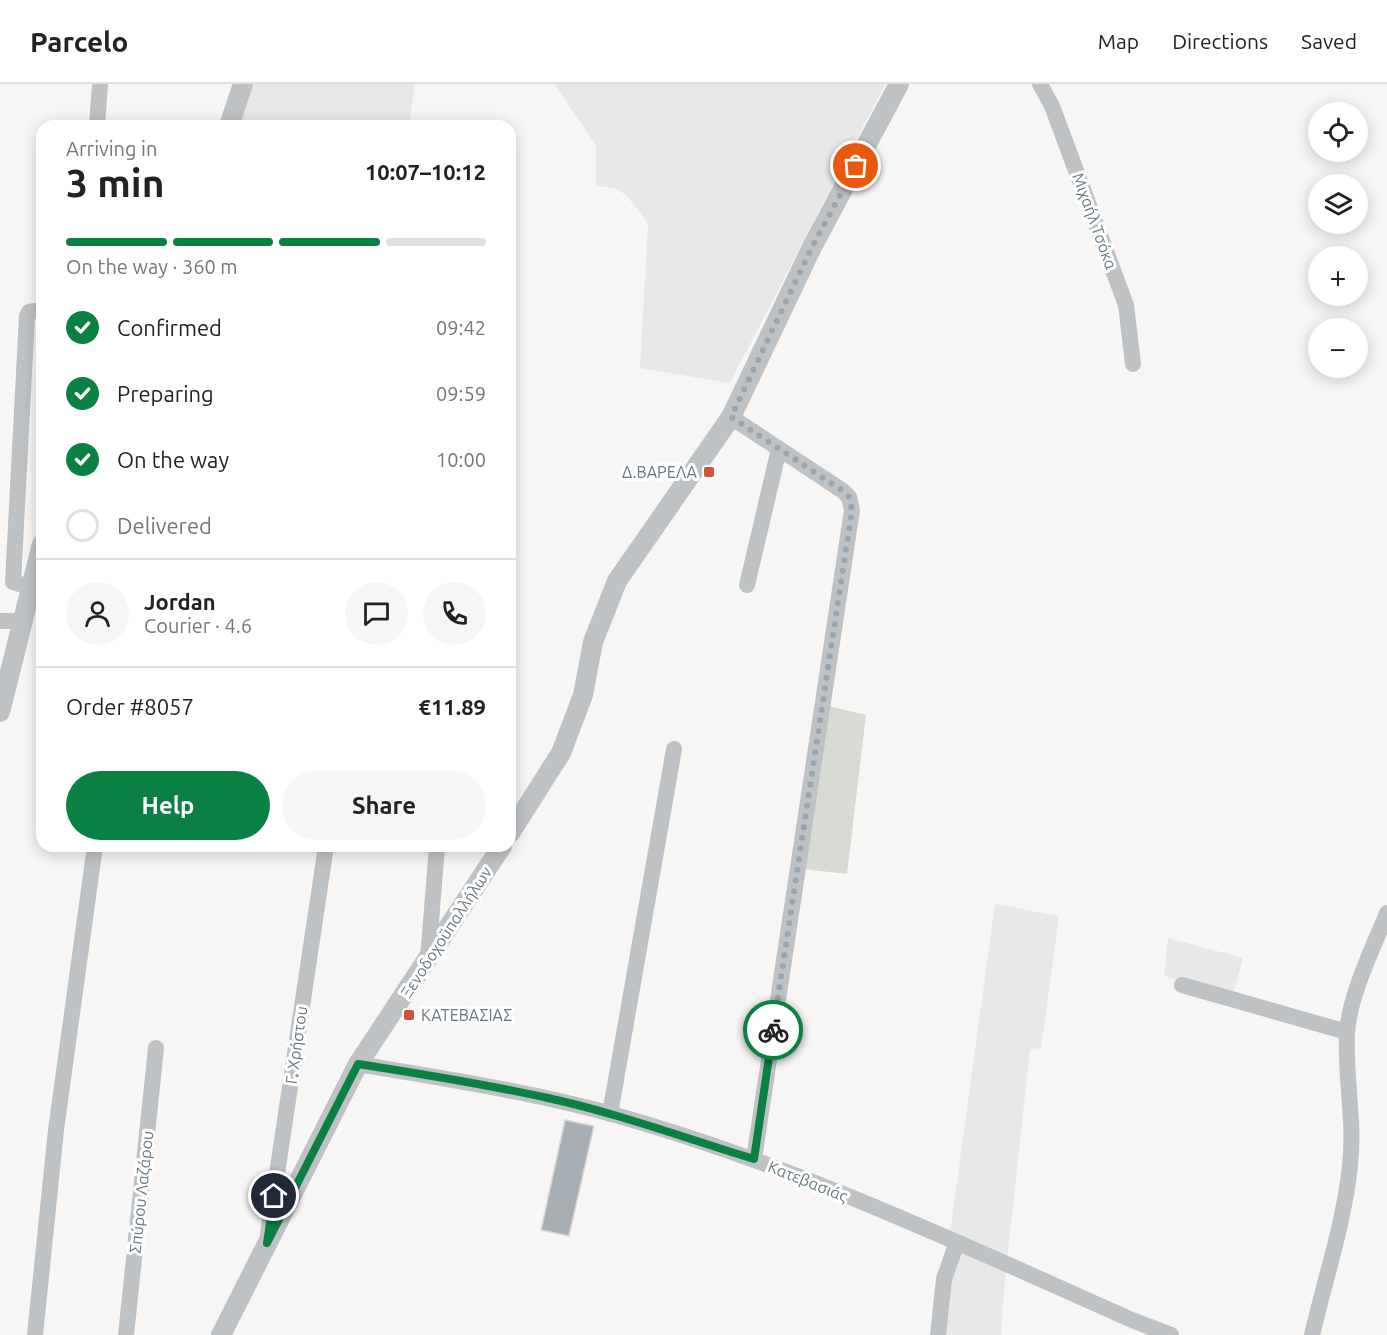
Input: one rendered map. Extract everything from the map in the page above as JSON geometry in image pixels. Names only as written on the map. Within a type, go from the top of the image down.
[{"type":"street","points":[[97,120],[100,84]]},
{"type":"street","points":[[231,120],[243,84]]},
{"type":"street","points":[[516,824],[561,753],[583,695],[593,642],[617,581],[731,417],[812,247],[899,84]]},
{"type":"street","name":"Μιχαήλ Τσόκα","points":[[1040,84],[1052,106],[1126,305],[1132,363]]},
{"type":"street","points":[[0,712],[21,621],[35,579],[13,582],[27,315],[29,312],[36,311]]},
{"type":"street","points":[[731,417],[843,491],[849,497],[852,510],[754,1159]]},
{"type":"street","points":[[747,585],[778,449]]},
{"type":"street","points":[[0,621],[21,621]]},
{"type":"street","points":[[610,1114],[674,749]]},
{"type":"street","points":[[35,1335],[56,1130],[94,852]]},
{"type":"street","name":"Γ. Χρήστου","points":[[267,1243],[325,852]]},
{"type":"street","points":[[428,961],[437,852]]},
{"type":"street","name":"Ξενοδοχοϋπαλλήλων","points":[[221,1335],[358,1064],[498,852]]},
{"type":"street","points":[[1312,1335],[1347,1191],[1353,1132],[1348,1085],[1347,1032],[1361,978],[1387,913]]},
{"type":"street","points":[[1182,985],[1347,1032]]},
{"type":"street","name":"Σπύρου Λαζάρου","points":[[126,1335],[156,1048]]},
{"type":"street","name":"Κατεβασιάς","points":[[358,1064],[548,1098],[610,1114],[754,1159],[957,1242],[1131,1328],[1171,1335]]},
{"type":"street","points":[[938,1335],[944,1279],[957,1242]]},
{"type":"shaded area","points":[[247,84],[415,84],[410,120],[235,120]]},
{"type":"shaded area","points":[[554,84],[885,84],[730,383],[640,368],[648,226],[626,195],[615,188],[596,186],[596,145]]},
{"type":"shaded area","points":[[825,705],[866,715],[847,874],[803,869]]},
{"type":"shaded area","points":[[995,904],[1059,916],[1041,1048],[1030,1049],[1001,1335],[938,1335],[950,1233]]},
{"type":"shaded area","points":[[1168,938],[1243,958],[1233,995],[1164,976]]},
{"type":"building","points":[[565,1120],[594,1126],[569,1236],[541,1230]]},
{"type":"way so far","points":[[773,1030],[852,510],[849,497],[843,491],[731,417],[812,247],[856,166]]},
{"type":"place","name":"Δ.ΒΑΡΕΛΑ","points":[[709,472]]},
{"type":"place","name":"ΚΑΤΕΒΑΣΙΑΣ","points":[[409,1015]]},
{"type":"route","points":[[274,1196],[267,1243],[358,1064],[548,1098],[610,1114],[754,1159],[773,1030]]}]
